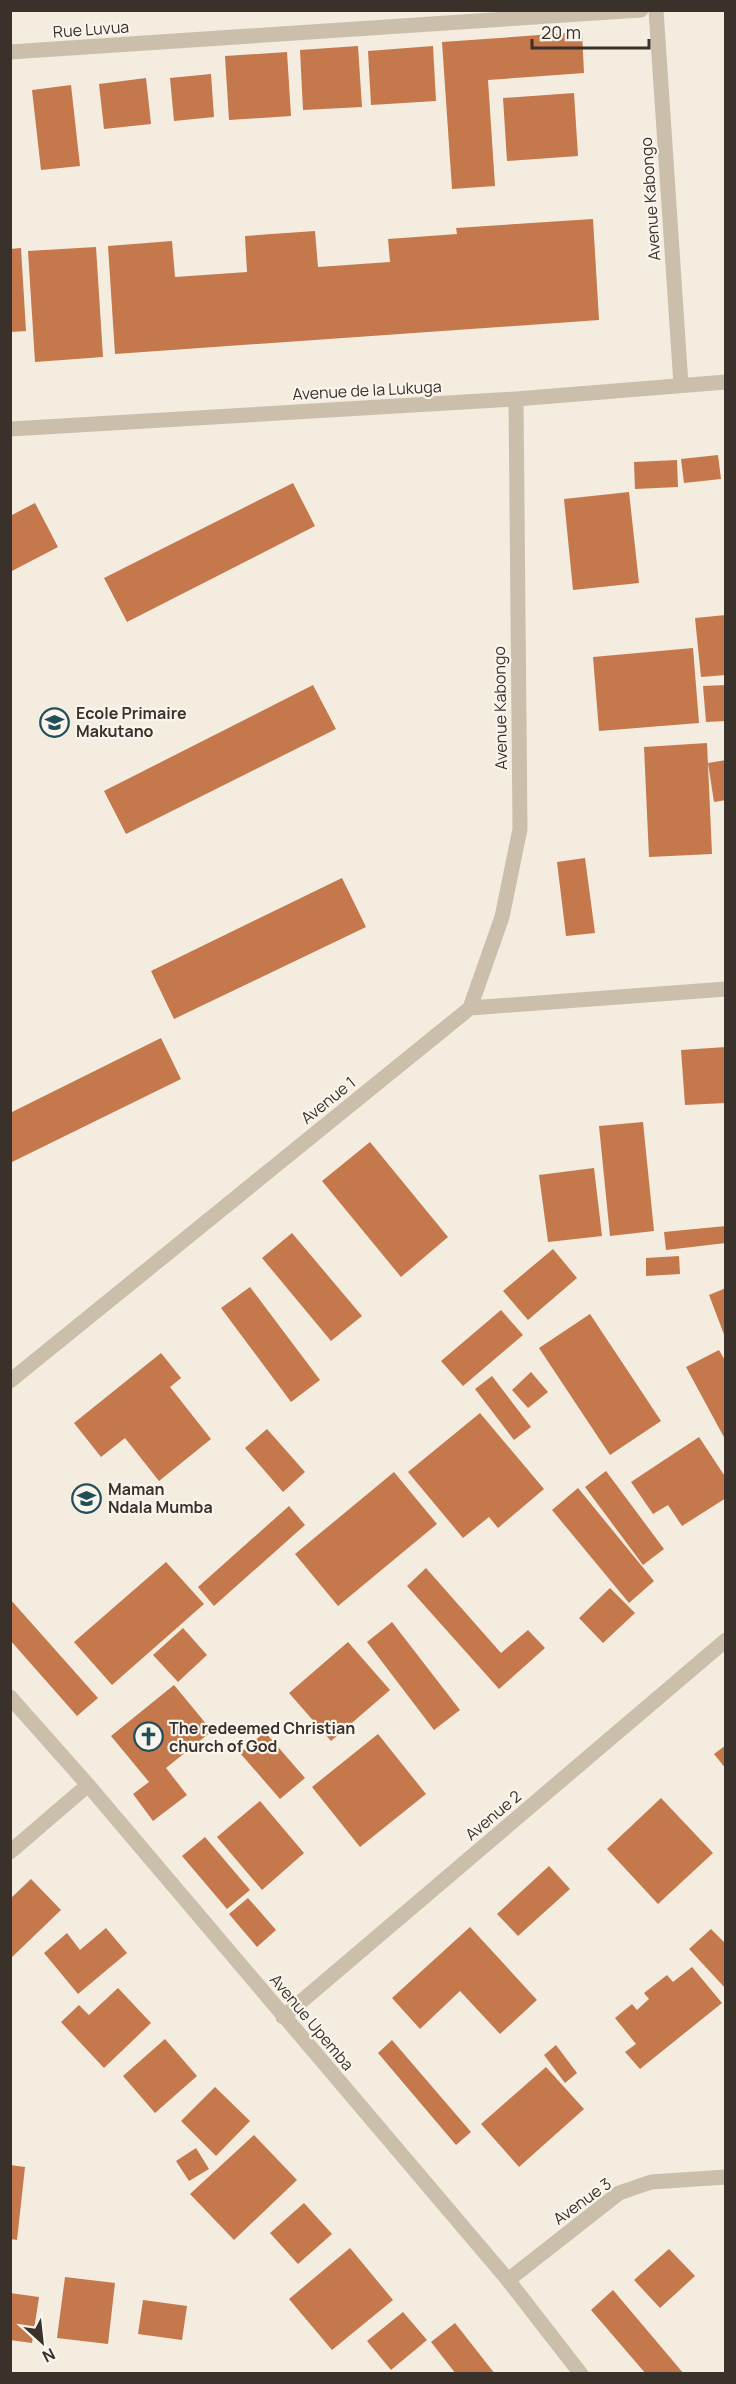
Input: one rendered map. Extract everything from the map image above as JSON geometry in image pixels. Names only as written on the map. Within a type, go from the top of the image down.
[{"type":"street","name":"Rue Luvua","points":[[10,52],[641,10]]},
{"type":"street","name":"Avenue Kabongo","points":[[656,10],[681,385]]},
{"type":"street","name":"Avenue de la Lukuga","points":[[10,429],[516,399],[726,382]]},
{"type":"street","name":"Avenue Kabongo","points":[[470,1008],[502,916],[520,830],[516,399]]},
{"type":"street","points":[[470,1008],[726,989]]},
{"type":"street","name":"Avenue 1","points":[[10,1381],[470,1008]]},
{"type":"street","name":"Avenue 2","points":[[283,2017],[726,1640]]},
{"type":"street","name":"Avenue Upemba","points":[[10,1697],[88,1785],[508,2280],[581,2373]]},
{"type":"street","points":[[10,1852],[88,1785]]},
{"type":"street","name":"Avenue 3","points":[[508,2280],[619,2193],[651,2182],[726,2177]]},
{"type":"building","points":[[582,32],[584,73],[488,80],[495,186],[452,189],[442,42]]},
{"type":"building","points":[[358,46],[362,107],[303,110],[300,50]]},
{"type":"building","points":[[433,46],[436,101],[371,105],[368,51]]},
{"type":"building","points":[[287,52],[291,116],[229,120],[225,56]]},
{"type":"building","points":[[211,74],[214,117],[174,121],[170,78]]},
{"type":"building","points":[[146,78],[151,124],[104,129],[99,84]]},
{"type":"building","points":[[71,85],[80,166],[41,170],[32,90]]},
{"type":"building","points":[[574,93],[578,156],[507,161],[503,98]]},
{"type":"building","points":[[593,219],[599,320],[115,354],[108,246],[172,241],[175,277],[247,272],[245,236],[315,231],[318,267],[390,262],[388,239],[457,234],[456,228]]},
{"type":"building","points":[[96,247],[103,357],[35,362],[28,251]]},
{"type":"building","points":[[21,248],[26,331],[10,332],[10,249]]},
{"type":"building","points":[[718,455],[721,479],[684,483],[681,459]]},
{"type":"building","points":[[677,460],[678,487],[635,489],[634,462]]},
{"type":"building","points":[[293,483],[315,526],[127,622],[104,578]]},
{"type":"building","points":[[629,492],[639,583],[573,590],[564,499]]},
{"type":"building","points":[[35,503],[58,547],[10,572],[10,516]]},
{"type":"building","points":[[726,615],[726,675],[701,677],[695,618]]},
{"type":"building","points":[[693,648],[699,723],[599,731],[593,657]]},
{"type":"building","points":[[313,685],[336,729],[126,834],[104,791]]},
{"type":"building","points":[[726,685],[726,721],[706,722],[703,686]]},
{"type":"building","points":[[707,743],[712,854],[649,857],[644,747]]},
{"type":"building","points":[[726,760],[726,800],[714,802],[708,763]]},
{"type":"building","points":[[585,858],[595,933],[566,936],[557,862]]},
{"type":"building","points":[[342,878],[366,927],[174,1019],[151,971]]},
{"type":"building","points":[[161,1038],[181,1079],[10,1163],[10,1113]]},
{"type":"building","points":[[726,1047],[726,1103],[685,1105],[681,1050]]},
{"type":"building","points":[[643,1122],[654,1231],[610,1236],[599,1126]]},
{"type":"building","points":[[370,1142],[448,1237],[401,1277],[322,1181]]},
{"type":"building","points":[[594,1168],[602,1236],[548,1242],[539,1175]]},
{"type":"building","points":[[726,1226],[726,1243],[666,1250],[664,1232]]},
{"type":"building","points":[[292,1233],[362,1316],[331,1341],[262,1258]]},
{"type":"building","points":[[553,1249],[577,1278],[528,1320],[503,1291]]},
{"type":"building","points":[[679,1256],[680,1274],[646,1276],[646,1258]]},
{"type":"building","points":[[250,1287],[320,1380],[291,1402],[221,1308]]},
{"type":"building","points":[[726,1288],[726,1337],[725,1337],[709,1295]]},
{"type":"building","points":[[501,1310],[523,1335],[463,1386],[441,1361]]},
{"type":"building","points":[[590,1314],[661,1421],[610,1455],[539,1348]]},
{"type":"building","points":[[719,1350],[726,1362],[726,1441],[686,1367]]},
{"type":"building","points":[[161,1353],[181,1378],[170,1387],[211,1439],[159,1481],[125,1438],[101,1457],[74,1423]]},
{"type":"building","points":[[531,1372],[548,1392],[528,1408],[512,1390]]},
{"type":"building","points":[[492,1376],[531,1427],[514,1440],[475,1389]]},
{"type":"building","points":[[480,1413],[544,1489],[498,1528],[489,1517],[463,1538],[408,1472]]},
{"type":"building","points":[[267,1429],[305,1472],[283,1492],[245,1448]]},
{"type":"building","points":[[699,1437],[726,1478],[726,1498],[682,1526],[668,1505],[653,1514],[631,1482]]},
{"type":"building","points":[[606,1471],[664,1549],[643,1565],[585,1487]]},
{"type":"building","points":[[394,1472],[437,1524],[338,1606],[295,1554]]},
{"type":"building","points":[[578,1488],[654,1581],[629,1603],[552,1510]]},
{"type":"building","points":[[289,1506],[305,1525],[214,1606],[198,1587]]},
{"type":"building","points":[[166,1562],[204,1604],[112,1685],[74,1642]]},
{"type":"building","points":[[426,1568],[501,1653],[528,1630],[545,1648],[499,1689],[407,1586]]},
{"type":"building","points":[[610,1588],[635,1613],[603,1643],[579,1618]]},
{"type":"building","points":[[10,1599],[98,1698],[77,1716],[10,1640]]},
{"type":"building","points":[[392,1622],[460,1710],[434,1730],[367,1642]]},
{"type":"building","points":[[183,1628],[207,1655],[178,1682],[153,1655]]},
{"type":"building","points":[[348,1642],[390,1690],[331,1741],[289,1693]]},
{"type":"building","points":[[174,1685],[212,1731],[166,1768],[187,1795],[153,1821],[133,1794],[149,1782],[111,1736]]},
{"type":"building","points":[[265,1732],[305,1778],[280,1799],[240,1753]]},
{"type":"building","points":[[378,1734],[426,1794],[360,1847],[312,1787]]},
{"type":"building","points":[[726,1745],[726,1769],[714,1754]]},
{"type":"building","points":[[661,1798],[713,1853],[658,1904],[607,1849]]},
{"type":"building","points":[[260,1801],[304,1853],[262,1890],[217,1837]]},
{"type":"building","points":[[205,1837],[250,1890],[227,1909],[182,1856]]},
{"type":"building","points":[[549,1866],[570,1889],[518,1936],[497,1914]]},
{"type":"building","points":[[31,1879],[61,1910],[10,1959],[10,1899]]},
{"type":"building","points":[[248,1898],[276,1930],[257,1947],[229,1914]]},
{"type":"building","points":[[470,1927],[537,2000],[500,2034],[460,1991],[420,2029],[392,1998]]},
{"type":"building","points":[[106,1928],[127,1953],[78,1994],[44,1953],[67,1933],[80,1950]]},
{"type":"building","points":[[711,1929],[726,1944],[726,1989],[689,1949]]},
{"type":"building","points":[[692,1967],[722,2003],[640,2069],[625,2052],[636,2044],[615,2018],[632,2004],[637,2010],[649,1999],[644,1993],[667,1975],[673,1982]]},
{"type":"building","points":[[118,1988],[151,2023],[104,2068],[61,2022],[79,2005],[89,2015]]},
{"type":"building","points":[[165,2039],[197,2076],[155,2113],[123,2076]]},
{"type":"building","points":[[392,2040],[471,2132],[456,2145],[378,2053]]},
{"type":"building","points":[[556,2045],[577,2073],[565,2083],[544,2055]]},
{"type":"building","points":[[546,2067],[584,2109],[519,2167],[481,2124]]},
{"type":"building","points":[[215,2087],[250,2121],[216,2156],[181,2121]]},
{"type":"building","points":[[254,2135],[297,2180],[234,2240],[190,2194]]},
{"type":"building","points":[[196,2148],[209,2169],[189,2181],[176,2161]]},
{"type":"building","points":[[10,2165],[25,2167],[17,2240],[10,2239]]},
{"type":"building","points":[[304,2203],[332,2234],[298,2264],[270,2233]]},
{"type":"building","points":[[350,2248],[393,2300],[332,2350],[289,2299]]},
{"type":"building","points":[[669,2249],[695,2276],[660,2308],[634,2280]]},
{"type":"building","points":[[65,2277],[115,2283],[108,2344],[57,2338]]},
{"type":"building","points":[[613,2290],[684,2374],[646,2374],[591,2310]]},
{"type":"building","points":[[10,2293],[39,2297],[32,2343],[10,2340]]},
{"type":"building","points":[[143,2300],[187,2306],[182,2340],[138,2334]]},
{"type":"building","points":[[403,2312],[427,2340],[391,2370],[367,2341]]},
{"type":"building","points":[[455,2323],[495,2374],[456,2374],[431,2342]]},
{"type":"place","name":"Ecole Primaire Makutano","points":[[55,722]]},
{"type":"place","name":"Maman Ndala Mumba","points":[[87,1498]]},
{"type":"place","name":"The redeemed Christian church of God","points":[[148,1737]]}]
